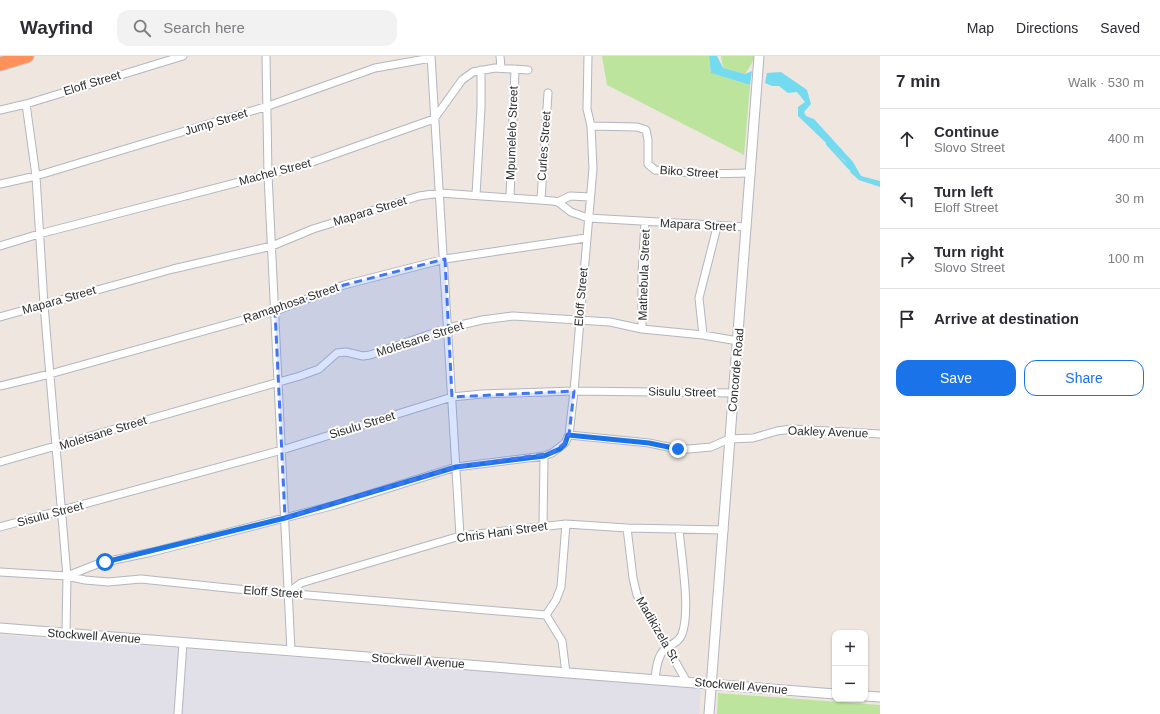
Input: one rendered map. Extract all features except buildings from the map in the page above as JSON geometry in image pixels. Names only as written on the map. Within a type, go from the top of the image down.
[{"type":"highway","points":[[0,64],[27,56]]},
{"type":"street","name":"Eloff Street","points":[[0,110],[26,104],[183,56]]},
{"type":"street","points":[[266,56],[268,175],[291,651]]},
{"type":"street","points":[[500,56],[500,68]]},
{"type":"street","name":"Eloff Street","points":[[67,576],[100,563],[285,518],[456,467],[544,456],[560,449],[565,444],[568,435],[574,390],[593,163],[591,126],[587,109],[588,56]]},
{"type":"street","name":"Concorde Road","points":[[709,714],[724,530],[729,439],[734,393],[760,56]]},
{"type":"street","points":[[431,57],[434,119],[445,259],[460,536]]},
{"type":"street","name":"Jump Street","points":[[0,184],[36,176],[268,106],[375,68],[431,57]]},
{"type":"street","points":[[434,119],[466,77],[481,70],[500,68],[528,70]]},
{"type":"street","name":"Mpumelelo Street","points":[[510,197],[514,69]]},
{"type":"street","points":[[476,195],[481,108],[481,70]]},
{"type":"street","name":"Curles Street","points":[[541,199],[548,92]]},
{"type":"street","points":[[26,104],[36,176],[44,305],[67,576],[66,633]]},
{"type":"street","name":"Machel Street","points":[[0,246],[39,234],[301,166],[434,119]]},
{"type":"street","name":"Biko Street","points":[[591,126],[637,127],[646,130],[648,136],[648,164],[655,170],[704,174],[751,173]]},
{"type":"street","name":"Mapara Street","points":[[0,317],[173,269],[272,246],[343,219],[419,196],[440,193],[541,199],[558,202],[571,212],[588,218],[717,227],[747,227]]},
{"type":"street","points":[[558,202],[570,196],[590,197]]},
{"type":"street","name":"Mathebula Street","points":[[642,329],[642,273],[646,222]]},
{"type":"street","points":[[704,335],[700,294],[717,227]]},
{"type":"street","name":"Ramaphosa Street","points":[[0,386],[50,374],[275,311],[344,285],[445,259],[586,238]]},
{"type":"street","name":"Moletsane Street","points":[[0,462],[56,447],[319,369],[337,353],[346,352],[363,356],[370,355],[448,328],[482,320],[513,316],[579,319],[610,322],[642,329],[704,335],[738,341]]},
{"type":"street","name":"Sisulu Street","points":[[0,527],[282,450],[452,397],[482,394],[574,390],[734,393]]},
{"type":"street","name":"Oakley Avenue","points":[[729,439],[753,438],[777,431],[792,429],[880,434]]},
{"type":"street","points":[[568,435],[649,443],[678,449],[712,447],[729,439]]},
{"type":"street","points":[[543,526],[544,456]]},
{"type":"street","points":[[566,524],[561,587],[556,600],[546,615],[562,641],[566,672]]},
{"type":"street","name":"Chris Hani Street","points":[[288,593],[301,583],[460,536],[566,524],[627,528],[724,530]]},
{"type":"street","name":"Madikizela St.","points":[[627,528],[635,588],[647,614],[687,682]]},
{"type":"street","points":[[654,679],[658,659],[664,651],[680,639],[685,623],[685,598],[679,529]]},
{"type":"street","name":"Eloff Street","points":[[0,572],[67,576],[92,581],[111,582],[141,579],[546,615]]},
{"type":"street","name":"Stockwell Avenue","points":[[0,628],[832,694]]},
{"type":"street","points":[[178,714],[183,643]]},
{"type":"street","points":[[868,696],[880,697]]},
{"type":"highlighted area","points":[[445,259],[452,397],[574,391],[569,435],[565,443],[552,453],[456,467],[285,518],[275,311],[344,285]]},
{"type":"shaded area","points":[[0,635],[701,688],[699,714],[0,714]]},
{"type":"green space","points":[[602,56],[709,56],[711,73],[750,85],[744,155],[607,85]]},
{"type":"green space","points":[[721,56],[755,56],[755,58],[745,74],[723,68]]},
{"type":"green space","points":[[718,693],[880,705],[880,714],[717,714]]},
{"type":"water","points":[[709,56],[717,56],[723,68],[745,74],[752,71],[750,85],[711,73]]},
{"type":"water","points":[[781,72],[807,90],[811,104],[804,112],[806,116],[814,119],[853,162],[861,176],[880,181],[880,187],[859,180],[851,173],[845,161],[798,116],[798,107],[805,102],[797,92],[788,93],[779,86],[772,86],[765,83],[767,73]]},
{"type":"waterway","points":[[827,144],[849,168]]},
{"type":"route","points":[[105,562],[152,552],[335,505],[456,467],[544,456],[560,449],[565,444],[568,435],[649,443],[678,449]]}]
